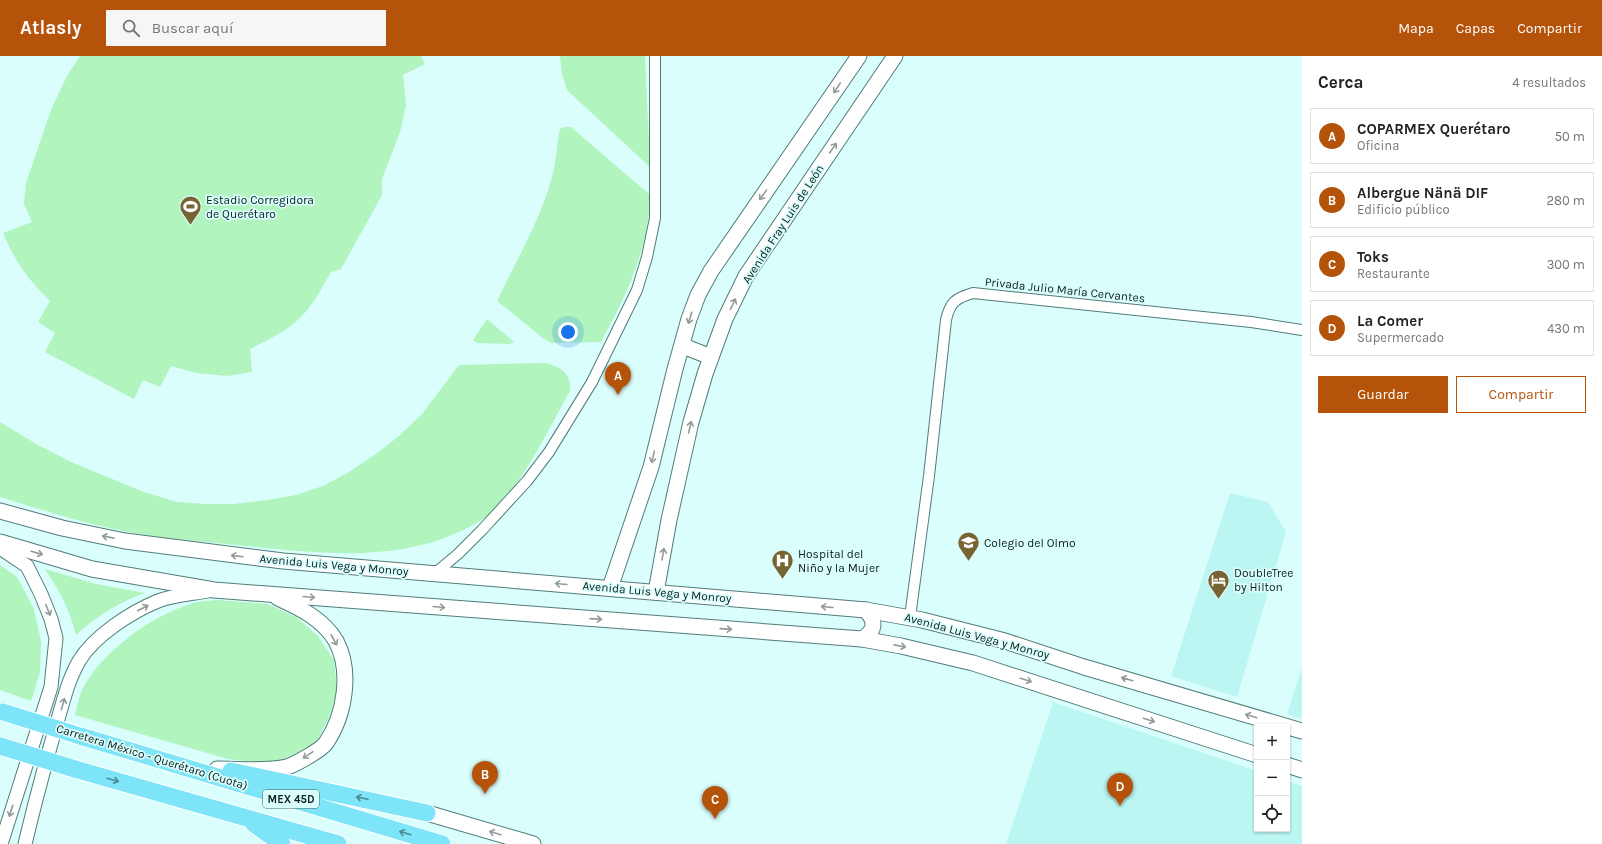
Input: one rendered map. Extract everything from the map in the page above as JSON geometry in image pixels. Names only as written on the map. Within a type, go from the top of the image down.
[{"type":"highway","name":"Carretera México - Querétaro (Cuota)","points":[[1,712],[442,844]]},
{"type":"highway","name":"MEX 45D","points":[[0,746],[75,769],[338,844]]},
{"type":"highway","points":[[140,754],[255,775],[427,812]]},
{"type":"highway","points":[[252,819],[282,844]]},
{"type":"highway","points":[[252,819],[300,844]]},
{"type":"main road","points":[[610,588],[651,467],[675,369],[683,346],[689,319],[698,295],[711,271],[860,56]]},
{"type":"main road","name":"Avenida Fray Luis de León","points":[[656,592],[669,520],[691,422],[711,357],[725,319],[746,276],[895,56]]},
{"type":"main road","points":[[683,346],[711,357]]},
{"type":"main road","name":"Avenida Luis Vega y Monroy","points":[[0,511],[62,528],[125,541],[283,562],[866,610],[910,617],[1005,641],[1084,667],[1302,731]]},
{"type":"main road","points":[[0,542],[92,569],[214,590],[862,639],[901,646],[973,663],[1254,754]]},
{"type":"main road","points":[[217,769],[267,769],[288,767],[325,744],[336,724],[342,703],[345,679],[342,658],[336,641],[317,619],[298,607],[270,594]]},
{"type":"main road","points":[[862,639],[868,635],[874,625],[873,619],[866,610]]},
{"type":"main road","points":[[1290,766],[1302,770]]},
{"type":"main road","points":[[427,812],[533,844]]},
{"type":"street","points":[[434,574],[458,554],[482,530],[527,480],[549,452],[592,382],[637,290],[647,257],[655,218],[655,56]]},
{"type":"street","name":"Privada Julio María Cervantes","points":[[910,617],[929,476],[946,320],[948,309],[956,300],[974,293],[1251,322],[1302,330]]},
{"type":"street","points":[[0,548],[27,566],[51,618],[56,638],[51,687],[1,844]]},
{"type":"street","points":[[25,844],[40,782],[68,686],[80,661],[92,645],[107,631],[131,615],[158,601],[214,590]]},
{"type":"shaded area","points":[[1230,493],[1268,502],[1286,532],[1237,697],[1171,676]]},
{"type":"shaded area","points":[[1302,667],[1302,719],[1287,714]]},
{"type":"shaded area","points":[[1053,702],[1254,770],[1254,832],[1290,832],[1290,782],[1302,786],[1302,844],[1006,844]]},
{"type":"green space","name":"Estadio Corregidora de Querétaro","points":[[80,56],[421,56],[425,64],[403,75],[406,105],[400,132],[382,179],[382,195],[341,269],[331,272],[305,313],[283,332],[250,349],[252,372],[227,376],[197,373],[171,366],[160,387],[143,380],[134,399],[45,352],[55,333],[38,322],[50,301],[23,270],[3,233],[32,222],[24,204],[26,183],[51,110],[67,76]]},
{"type":"green space","points":[[560,56],[645,56],[650,167],[567,90],[562,74]]},
{"type":"green space","points":[[571,127],[650,195],[649,215],[641,253],[627,290],[601,342],[551,343],[497,301],[541,209],[553,172],[559,132],[561,128]]},
{"type":"green space","points":[[487,319],[514,342],[510,344],[477,343],[473,340]]},
{"type":"green space","points":[[546,363],[561,369],[564,372],[569,380],[570,391],[523,474],[512,489],[500,504],[477,523],[432,542],[405,549],[349,553],[321,552],[190,541],[144,535],[99,526],[0,497],[0,422],[38,445],[73,463],[144,492],[177,502],[234,504],[296,495],[323,486],[349,472],[399,436],[422,414],[459,365]]},
{"type":"green space","points":[[0,565],[17,577],[34,609],[41,641],[40,672],[31,701],[0,690]]},
{"type":"green space","points":[[45,569],[96,584],[145,593],[109,610],[76,635],[64,600]]},
{"type":"green space","points":[[218,600],[268,604],[296,617],[318,636],[334,660],[337,689],[330,715],[318,739],[291,759],[260,763],[228,759],[75,715],[83,688],[92,674],[115,649],[129,637],[159,617],[175,610],[193,603]]},
{"type":"place","name":"Estadio Corregidora de Querétaro","points":[[191,226]]},
{"type":"place","name":"COPARMEX Querétaro","points":[[618,395]]},
{"type":"place","name":"Colegio del Olmo","points":[[969,562]]},
{"type":"place","name":"Hospital del Niño y la Mujer","points":[[783,580]]},
{"type":"place","name":"DoubleTree by Hilton","points":[[1218,600]]},
{"type":"place","name":"Albergue Nänä DIF","points":[[485,794]]},
{"type":"place","name":"La Comer","points":[[1120,806]]},
{"type":"place","name":"Toks","points":[[715,819]]}]
